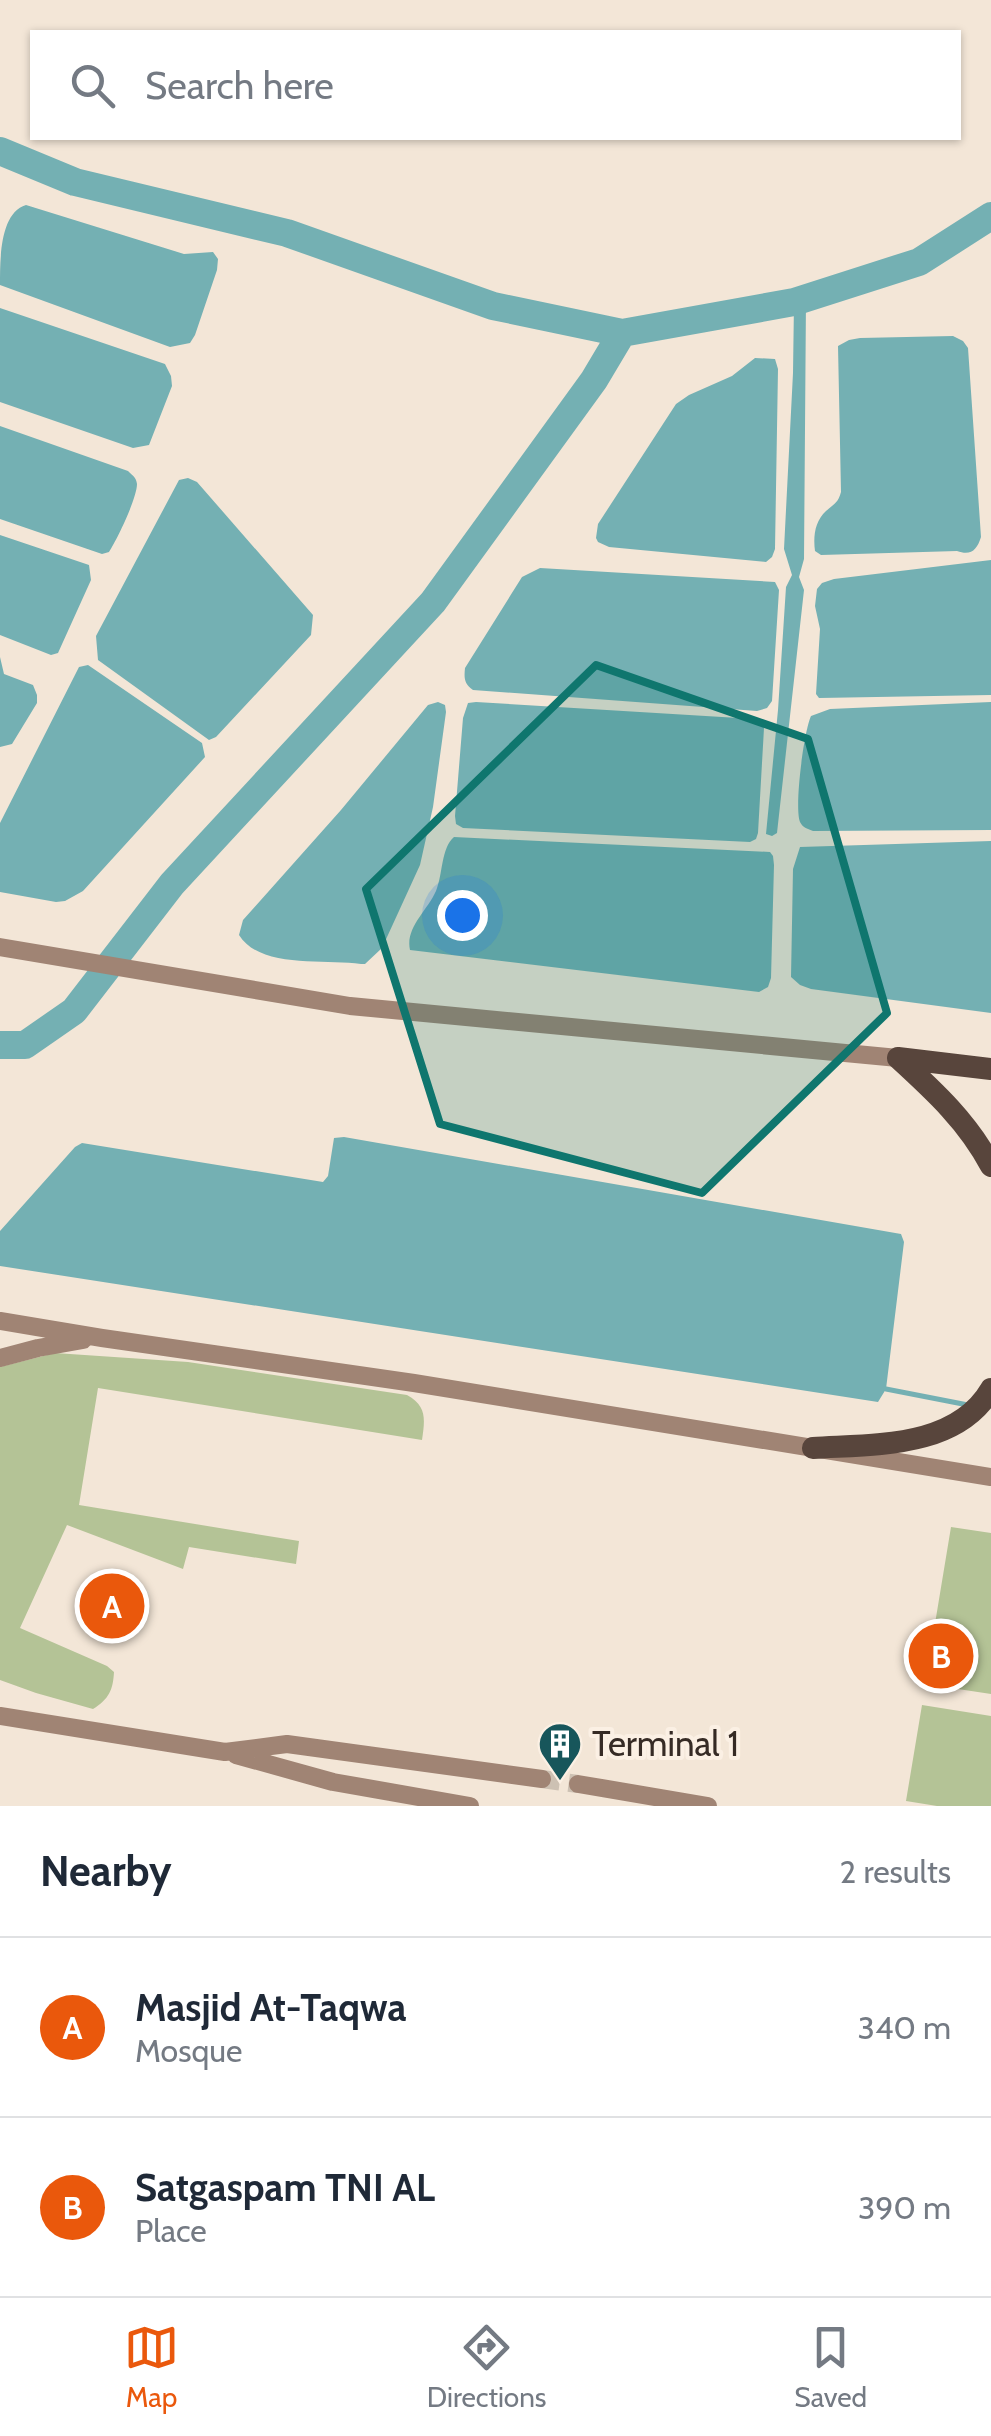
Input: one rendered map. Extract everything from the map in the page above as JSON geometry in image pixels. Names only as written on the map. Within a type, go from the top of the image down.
[{"type":"highway","points":[[898,1058],[991,1069]]},
{"type":"highway","points":[[898,1058],[966,1124],[991,1166]]},
{"type":"highway","points":[[814,1448],[899,1442],[942,1430],[963,1418],[990,1392]]},
{"type":"street","points":[[0,947],[350,1006],[898,1058]]},
{"type":"street","points":[[0,1321],[414,1383],[991,1477]]},
{"type":"street","points":[[0,1358],[102,1338]]},
{"type":"street","points":[[0,1703],[24,1719]]},
{"type":"street","points":[[0,1716],[225,1752],[333,1782],[470,1806]]},
{"type":"street","points":[[225,1752],[287,1744],[542,1779]]},
{"type":"street","points":[[578,1784],[708,1806]]},
{"type":"highlighted area","points":[[596,665],[808,739],[887,1013],[702,1193],[440,1124],[366,889]]},
{"type":"green space","points":[[55,1353],[188,1362],[407,1395],[423,1414],[422,1440],[98,1388],[79,1505],[299,1541],[296,1564],[189,1547],[183,1569],[67,1525],[20,1628],[114,1672],[109,1694],[93,1709],[0,1680],[0,1367]]},
{"type":"green space","points":[[951,1527],[991,1533],[991,1694],[925,1684]]},
{"type":"green space","points":[[922,1705],[991,1716],[991,1806],[937,1806],[906,1801]]},
{"type":"water","points":[[26,205],[184,254],[213,252],[218,259],[217,270],[190,343],[170,347],[0,285],[6,227],[17,210]]},
{"type":"water","points":[[806,298],[804,559],[799,577],[804,590],[777,833],[772,836],[766,834],[786,587],[792,575],[784,549],[794,302]]},
{"type":"water","points":[[0,308],[165,364],[172,386],[149,445],[133,448],[0,402]]},
{"type":"water","points":[[953,336],[968,348],[981,537],[978,545],[966,553],[821,555],[815,551],[817,524],[841,492],[838,346],[860,338]]},
{"type":"water","points":[[755,358],[775,359],[778,369],[772,557],[766,562],[609,547],[598,542],[598,524],[676,404],[732,376]]},
{"type":"water","points":[[0,426],[128,471],[134,477],[134,499],[109,552],[102,554],[0,519]]},
{"type":"water","points":[[179,480],[197,482],[313,615],[311,635],[209,740],[98,660],[96,636]]},
{"type":"water","points":[[0,535],[89,565],[91,580],[58,653],[51,655],[0,635]]},
{"type":"water","points":[[991,560],[991,695],[819,698],[816,694],[820,629],[815,606],[817,589],[822,583]]},
{"type":"water","points":[[540,568],[775,582],[779,590],[772,701],[767,708],[757,711],[473,690],[465,680],[465,668],[522,577]]},
{"type":"water","points":[[0,657],[4,674],[33,685],[37,703],[12,744],[0,747]]},
{"type":"water","points":[[88,665],[202,743],[205,757],[83,891],[56,902],[0,892],[0,823],[79,667]]},
{"type":"water","points":[[991,702],[991,830],[813,831],[801,824],[799,786],[811,716],[830,709]]},
{"type":"water","points":[[468,703],[755,719],[764,728],[756,839],[750,842],[463,828],[456,824],[455,816],[463,718]]},
{"type":"water","points":[[428,705],[445,705],[446,712],[433,807],[420,865],[382,948],[361,964],[277,958],[249,946],[239,935],[243,920]]},
{"type":"water","points":[[454,837],[770,852],[774,865],[768,987],[759,992],[410,950],[411,934],[436,891],[444,854]]},
{"type":"water","points":[[991,841],[991,1013],[811,989],[791,977],[793,869],[800,847]]},
{"type":"water","points":[[334,1138],[901,1234],[904,1242],[886,1389],[878,1402],[0,1266],[0,1231],[82,1143],[323,1182],[328,1176]]},
{"type":"waterway","points":[[0,151],[75,182],[287,233],[493,306],[622,333],[794,302],[919,262],[991,216]]},
{"type":"waterway","points":[[0,1045],[25,1045],[74,1011],[172,884],[433,602],[594,380],[622,333]]},
{"type":"waterway","points":[[886,1389],[968,1405]]},
{"type":"tunnel","points":[[542,1779],[578,1784]]},
{"type":"place","name":"Masjid At-Taqwa","points":[[112,1606]]},
{"type":"place","name":"Satgaspam TNI AL","points":[[941,1656]]},
{"type":"place","name":"Terminal 1","points":[[560,1782]]}]
